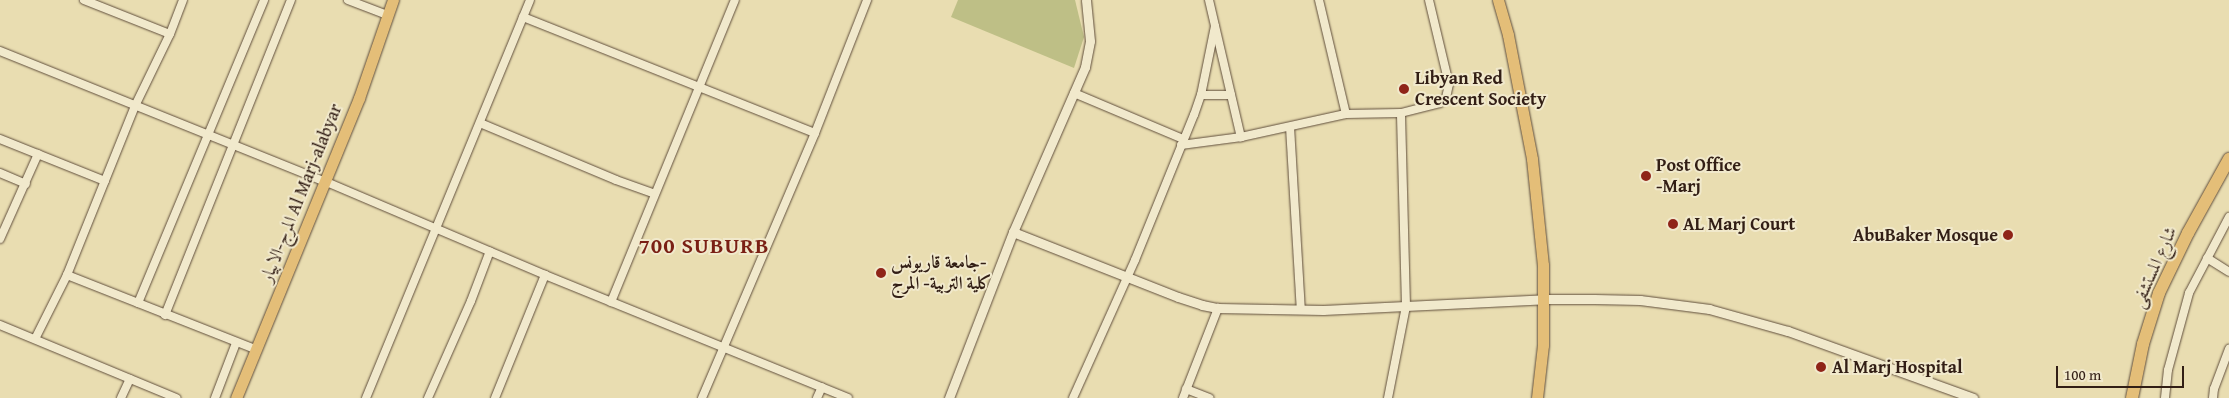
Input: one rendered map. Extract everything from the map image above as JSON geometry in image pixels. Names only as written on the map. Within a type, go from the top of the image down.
[{"type":"highway","name":"شارع المستشفى","points":[[2132,398],[2141,352],[2159,293],[2188,233],[2229,158]]},
{"type":"main road","name":"المرج-الابيار Al Marj-alabyar","points":[[236,398],[359,98],[393,0]]},
{"type":"main road","points":[[1498,0],[1508,36],[1532,159],[1543,265],[1545,299],[1543,345],[1537,398]]},
{"type":"street","points":[[84,0],[101,4],[170,34]]},
{"type":"street","points":[[35,339],[67,275],[135,106],[170,34],[183,0]]},
{"type":"street","points":[[138,303],[264,0]]},
{"type":"street","points":[[165,315],[292,0]]},
{"type":"street","points":[[348,0],[387,15]]},
{"type":"street","points":[[366,398],[437,230],[530,0]]},
{"type":"street","points":[[611,302],[735,0]]},
{"type":"street","points":[[702,398],[815,133],[867,0]]},
{"type":"street","points":[[949,398],[1013,232],[1085,67],[1090,41],[1086,0]]},
{"type":"street","points":[[1209,0],[1241,137]]},
{"type":"street","points":[[1319,0],[1346,114]]},
{"type":"street","points":[[1074,93],[1182,142],[1241,137],[1346,114],[1401,113],[1440,104],[1446,98],[1449,90],[1429,0]]},
{"type":"street","points":[[523,17],[815,133]]},
{"type":"street","points":[[1073,398],[1125,277],[1135,260],[1201,95],[1215,26]]},
{"type":"street","points":[[0,50],[233,146],[324,181],[545,275],[848,398]]},
{"type":"street","points":[[1201,95],[1231,95]]},
{"type":"street","points":[[1388,398],[1406,306],[1401,113]]},
{"type":"street","points":[[480,123],[616,180],[655,194]]},
{"type":"street","points":[[1290,127],[1301,310]]},
{"type":"street","points":[[0,139],[105,181]]},
{"type":"street","points":[[0,239],[38,154]]},
{"type":"street","points":[[0,173],[26,184]]},
{"type":"street","points":[[2165,398],[2168,370],[2189,292],[2229,217]]},
{"type":"street","points":[[1013,232],[1125,277],[1202,305],[1218,308],[1301,310],[1545,299],[1640,300],[1709,309],[1802,336],[1973,398]]},
{"type":"street","points":[[428,398],[471,301],[490,252]]},
{"type":"street","points":[[2207,258],[2229,272]]},
{"type":"street","points":[[67,275],[255,350]]},
{"type":"street","points":[[495,398],[545,275]]},
{"type":"street","points":[[1183,398],[1218,308]]},
{"type":"street","points":[[0,325],[176,398]]},
{"type":"street","points":[[215,398],[236,343]]},
{"type":"street","points":[[2214,398],[2214,389],[2229,349]]},
{"type":"street","points":[[121,398],[130,379]]},
{"type":"street","points":[[817,398],[822,387]]},
{"type":"street","points":[[1186,389],[1209,398]]},
{"type":"green space","points":[[958,0],[1075,0],[1084,37],[1074,68],[951,17]]},
{"type":"place","name":"Libyan Red Crescent Society","points":[[1404,89]]},
{"type":"place","name":"Post Office -Marj","points":[[1646,176]]},
{"type":"place","name":"AL Marj Court","points":[[1673,224]]},
{"type":"place","name":"AbuBaker Mosque","points":[[2008,235]]},
{"type":"place","name":"جامعة قاريونس- كلية التربية- المرج","points":[[881,273]]},
{"type":"place","name":"Al Marj Hospital","points":[[1821,367]]},
{"type":"district","name":"700 SUBURB","points":[[704,246]]}]
